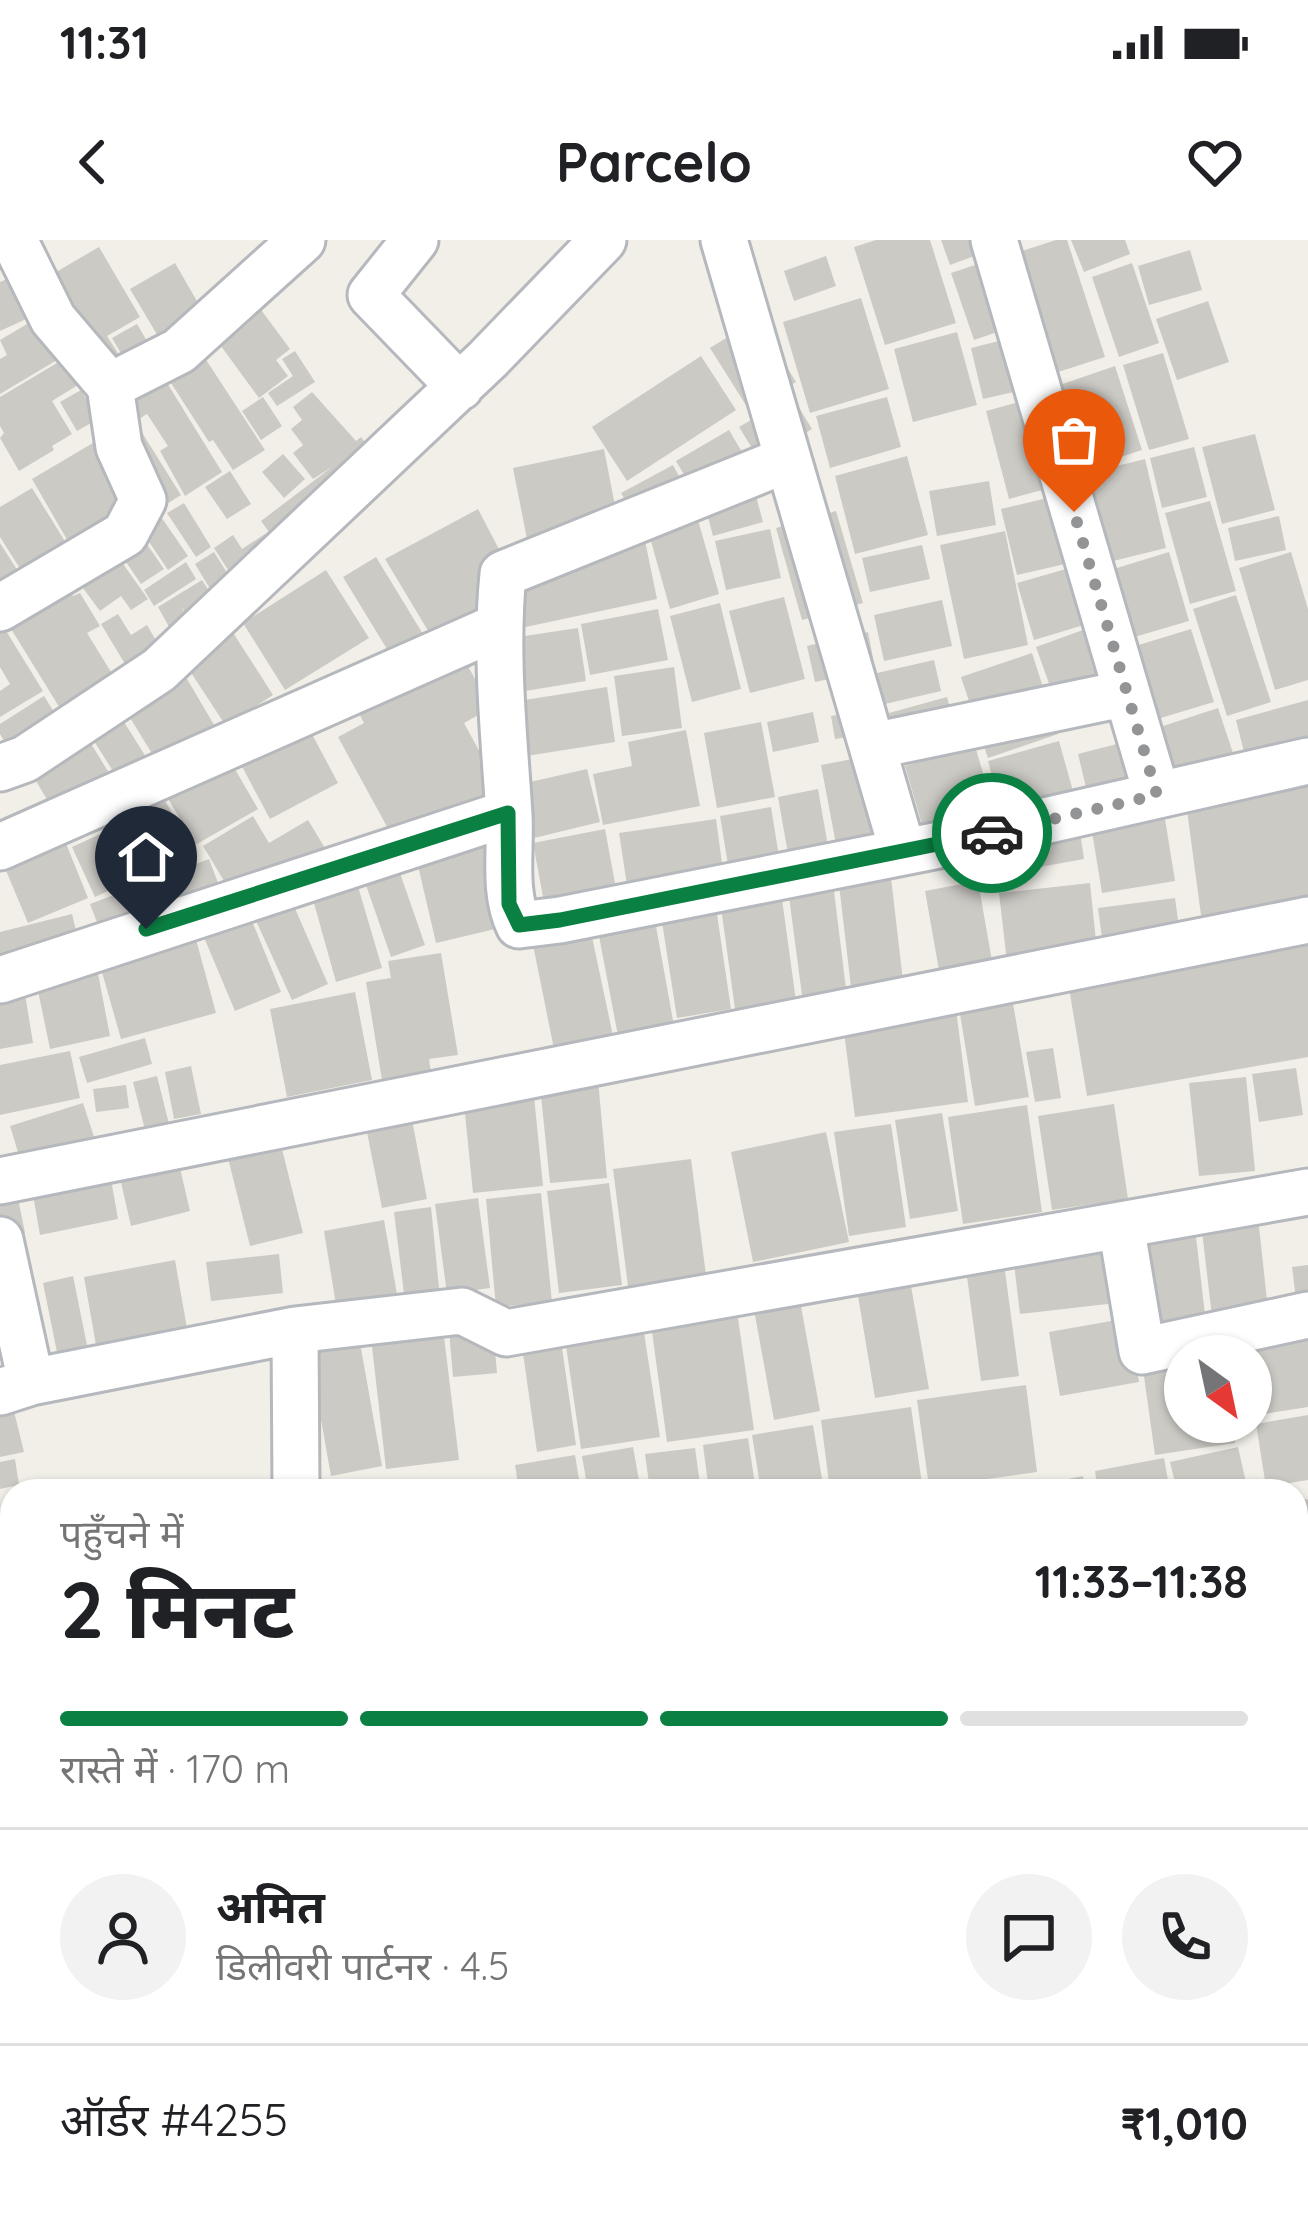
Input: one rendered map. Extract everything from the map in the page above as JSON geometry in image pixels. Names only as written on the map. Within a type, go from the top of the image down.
[{"type":"street","points":[[0,608],[125,534],[143,500],[119,447],[110,386],[53,319],[14,240]]},
{"type":"street","points":[[110,386],[179,351],[302,240]]},
{"type":"street","points":[[415,240],[371,295],[460,387]]},
{"type":"street","points":[[0,768],[25,759],[159,670],[460,387],[603,240]]},
{"type":"street","points":[[724,240],[903,852]]},
{"type":"street","points":[[994,240],[1157,795]]},
{"type":"street","points":[[788,459],[503,574],[497,627],[509,904],[519,925],[903,852],[1308,760]]},
{"type":"street","points":[[0,847],[497,627]]},
{"type":"street","points":[[873,746],[1127,693]]},
{"type":"street","points":[[0,980],[508,813]]},
{"type":"street","points":[[0,1181],[1308,920]]},
{"type":"street","points":[[0,1240],[15,1387],[295,1330],[461,1311],[506,1333],[1308,1192]]},
{"type":"street","points":[[1121,1225],[1142,1351],[1308,1315]]},
{"type":"street","points":[[295,1330],[296,1479]]},
{"type":"building","points":[[876,240],[930,240],[956,323],[885,345],[854,247]]},
{"type":"building","points":[[941,240],[997,240],[999,247],[950,265]]},
{"type":"building","points":[[1067,240],[1105,357],[1058,372],[1019,252]]},
{"type":"building","points":[[1071,240],[1125,240],[1130,254],[1084,272]]},
{"type":"building","points":[[99,247],[140,317],[107,336],[123,361],[86,382],[44,279]]},
{"type":"building","points":[[1190,250],[1202,290],[1149,305],[1138,266]]},
{"type":"building","points":[[1005,255],[1027,322],[974,340],[951,273]]},
{"type":"building","points":[[826,256],[836,286],[794,301],[784,271]]},
{"type":"building","points":[[175,263],[209,322],[165,348],[130,289]]},
{"type":"building","points":[[1132,263],[1159,343],[1119,357],[1092,277]]},
{"type":"building","points":[[28,270],[46,310],[0,331],[0,282]]},
{"type":"building","points":[[861,298],[889,389],[810,413],[783,322]]},
{"type":"building","points":[[253,299],[290,349],[276,360],[288,376],[259,398],[210,331]]},
{"type":"building","points":[[1208,301],[1229,362],[1177,380],[1156,319]]},
{"type":"building","points":[[44,314],[67,354],[0,394],[0,359],[7,355],[0,340]]},
{"type":"building","points":[[757,319],[796,382],[749,410],[710,348]]},
{"type":"building","points":[[137,324],[161,365],[136,379],[112,338]]},
{"type":"building","points":[[957,332],[977,405],[913,422],[894,349]]},
{"type":"building","points":[[1027,334],[1039,386],[983,399],[971,348]]},
{"type":"building","points":[[197,346],[265,450],[233,470],[162,369]]},
{"type":"building","points":[[295,351],[315,382],[277,406],[268,393],[293,376],[282,359]]},
{"type":"building","points":[[1163,353],[1189,439],[1149,450],[1123,365]]},
{"type":"building","points":[[701,356],[736,410],[627,481],[592,427]]},
{"type":"building","points":[[67,357],[83,382],[52,401],[72,434],[19,471],[0,438],[4,433],[0,397]]},
{"type":"building","points":[[1115,366],[1142,450],[1081,470],[1054,387]]},
{"type":"building","points":[[164,378],[222,472],[185,496],[160,451],[168,446],[147,414],[136,421],[125,404]]},
{"type":"building","points":[[81,390],[98,419],[77,431],[60,402]]},
{"type":"building","points":[[312,392],[356,441],[361,437],[391,476],[286,555],[261,521],[332,467],[313,479],[293,453],[303,445],[291,429],[302,420],[293,407]]},
{"type":"building","points":[[1049,394],[1072,482],[1009,499],[986,411]]},
{"type":"building","points":[[792,396],[812,429],[760,461],[739,427]]},
{"type":"building","points":[[263,397],[282,426],[261,440],[242,411]]},
{"type":"building","points":[[887,397],[901,447],[830,468],[816,416]]},
{"type":"building","points":[[136,423],[181,495],[154,512]]},
{"type":"building","points":[[729,430],[749,464],[696,495],[676,461]]},
{"type":"building","points":[[1255,434],[1275,510],[1222,524],[1202,447]]},
{"type":"building","points":[[98,440],[125,485],[112,495],[131,483],[147,509],[73,550],[32,479]]},
{"type":"building","points":[[1194,447],[1207,497],[1162,508],[1150,458]]},
{"type":"building","points":[[604,449],[618,521],[527,539],[513,468]]},
{"type":"building","points":[[283,454],[305,479],[284,498],[262,472]]},
{"type":"building","points":[[907,456],[928,535],[855,554],[835,476]]},
{"type":"building","points":[[1145,459],[1166,548],[1097,565],[1076,476]]},
{"type":"building","points":[[673,465],[686,489],[635,517],[621,493]]},
{"type":"building","points":[[230,471],[251,504],[227,519],[205,487]]},
{"type":"building","points":[[752,481],[763,522],[713,536],[702,495]]},
{"type":"building","points":[[989,481],[996,525],[937,536],[929,491]]},
{"type":"building","points":[[32,488],[71,551],[26,578],[0,537],[0,507]]},
{"type":"building","points":[[1072,492],[1087,559],[1017,575],[1001,509]]},
{"type":"building","points":[[1210,501],[1236,591],[1190,604],[1165,513]]},
{"type":"building","points":[[184,503],[211,547],[196,557],[167,513]]},
{"type":"building","points":[[478,509],[502,555],[503,605],[436,644],[385,559]]},
{"type":"building","points":[[157,511],[188,556],[168,570],[145,536]]},
{"type":"building","points":[[836,511],[863,603],[802,620],[776,528]]},
{"type":"building","points":[[1279,516],[1286,550],[1235,561],[1228,528]]},
{"type":"building","points":[[698,520],[719,594],[670,609],[649,534]]},
{"type":"building","points":[[770,529],[781,578],[726,590],[715,541]]},
{"type":"building","points":[[643,531],[657,599],[521,628],[507,560]]},
{"type":"building","points":[[1005,531],[1028,645],[964,659],[940,545]]},
{"type":"building","points":[[265,534],[281,559],[239,587],[214,548],[233,535],[242,549]]},
{"type":"building","points":[[142,537],[164,569],[141,584],[120,553]]},
{"type":"building","points":[[0,543],[23,579],[0,593]]},
{"type":"building","points":[[922,545],[930,579],[870,592],[862,558]]},
{"type":"building","points":[[214,552],[241,595],[221,607],[195,564]]},
{"type":"building","points":[[1169,552],[1189,621],[1124,640],[1104,572]]},
{"type":"building","points":[[1291,552],[1308,609],[1308,680],[1275,690],[1239,568]]},
{"type":"building","points":[[116,554],[148,599],[131,610],[121,596],[100,611],[77,580]]},
{"type":"building","points":[[376,557],[426,639],[393,659],[343,577]]},
{"type":"building","points":[[186,562],[196,579],[154,606],[144,590]]},
{"type":"building","points":[[1087,563],[1104,619],[1034,640],[1017,583]]},
{"type":"building","points":[[55,568],[73,596],[80,593],[100,626],[87,633],[119,685],[66,718],[0,611]]},
{"type":"building","points":[[326,570],[369,638],[285,690],[243,623]]},
{"type":"building","points":[[202,580],[219,606],[192,622],[181,606],[191,625],[173,634],[158,607]]},
{"type":"building","points":[[1236,595],[1271,702],[1227,716],[1193,609]]},
{"type":"building","points":[[784,597],[805,679],[750,693],[729,611]]},
{"type":"building","points":[[942,600],[952,646],[884,661],[874,615]]},
{"type":"building","points":[[720,603],[741,689],[692,702],[670,616]]},
{"type":"building","points":[[658,609],[668,660],[590,675],[581,624]]},
{"type":"building","points":[[118,614],[131,635],[147,625],[158,644],[125,664],[101,624]]},
{"type":"building","points":[[0,621],[43,691],[0,717],[0,691],[10,684],[0,667]]},
{"type":"building","points":[[1105,622],[1134,703],[1065,728],[1036,647]]},
{"type":"building","points":[[578,628],[586,681],[513,693],[504,639]]},
{"type":"building","points":[[1191,629],[1214,702],[1154,720],[1132,647]]},
{"type":"building","points":[[232,631],[273,695],[226,726],[184,662]]},
{"type":"building","points":[[868,632],[875,669],[815,682],[807,646]]},
{"type":"building","points":[[501,649],[469,668],[491,708],[464,723],[500,789],[397,845],[338,737],[364,723],[347,690]]},
{"type":"building","points":[[1032,653],[1058,734],[988,758],[961,677]]},
{"type":"building","points":[[934,660],[941,691],[885,704],[877,673]]},
{"type":"building","points":[[177,662],[223,740],[165,775],[118,698]]},
{"type":"building","points":[[674,667],[682,728],[622,736],[614,676]]},
{"type":"building","points":[[607,687],[615,742],[520,757],[512,702]]},
{"type":"building","points":[[44,696],[62,725],[13,756],[0,734],[0,724]]},
{"type":"building","points":[[947,697],[955,726],[897,743],[889,713]]},
{"type":"building","points":[[1308,700],[1308,756],[1249,772],[1236,720]]},
{"type":"building","points":[[114,706],[151,765],[121,784],[84,725]]},
{"type":"building","points":[[297,706],[338,783],[270,819],[229,742]]},
{"type":"building","points":[[879,707],[884,731],[835,739],[831,716]]},
{"type":"building","points":[[1218,708],[1242,780],[1175,802],[1151,730]]},
{"type":"building","points":[[813,712],[819,742],[773,752],[767,722]]},
{"type":"building","points":[[761,722],[775,797],[717,808],[704,733]]},
{"type":"building","points":[[82,729],[125,799],[68,834],[25,763]]},
{"type":"building","points":[[686,730],[700,806],[603,825],[593,774],[632,766],[628,742]]},
{"type":"building","points":[[1144,737],[1155,784],[1089,800],[1078,754]]},
{"type":"building","points":[[1059,741],[1080,816],[1008,836],[988,761]]},
{"type":"building","points":[[975,746],[1001,834],[931,855],[905,766]]},
{"type":"building","points":[[895,751],[861,774],[876,852],[839,860],[821,765]]},
{"type":"building","points":[[225,752],[258,809],[195,845],[162,788]]},
{"type":"building","points":[[1308,768],[1308,915],[1203,930],[1186,803]]},
{"type":"building","points":[[587,769],[600,822],[530,839],[517,785]]},
{"type":"building","points":[[157,787],[197,856],[169,872],[129,802]]},
{"type":"building","points":[[818,789],[833,875],[793,882],[778,797]]},
{"type":"building","points":[[1161,794],[1175,881],[1102,893],[1088,807]]},
{"type":"building","points":[[771,807],[782,875],[731,883],[720,816]]},
{"type":"building","points":[[253,816],[269,843],[308,820],[331,858],[242,911],[203,846]]},
{"type":"building","points":[[514,816],[538,919],[436,943],[412,840]]},
{"type":"building","points":[[135,818],[158,868],[95,897],[72,847]]},
{"type":"building","points":[[716,819],[725,885],[629,898],[619,833]]},
{"type":"building","points":[[605,829],[618,899],[546,913],[533,843]]},
{"type":"building","points":[[1080,832],[1084,859],[996,875],[991,848]]},
{"type":"building","points":[[63,836],[88,898],[28,923],[2,861]]},
{"type":"building","points":[[393,853],[425,945],[391,957],[359,865]]},
{"type":"building","points":[[209,859],[227,907],[108,951],[90,904]]},
{"type":"building","points":[[890,869],[903,981],[851,987],[838,876]]},
{"type":"building","points":[[978,881],[992,961],[939,970],[925,891]]},
{"type":"building","points":[[357,883],[382,968],[336,982],[312,896]]},
{"type":"building","points":[[833,883],[847,997],[803,1003],[788,889]]},
{"type":"building","points":[[1090,883],[1097,951],[1007,962],[999,893]]},
{"type":"building","points":[[781,892],[796,1001],[735,1009],[720,900]]},
{"type":"building","points":[[714,894],[731,1009],[677,1018],[659,903]]},
{"type":"building","points":[[290,897],[328,984],[292,1000],[253,914]]},
{"type":"building","points":[[1175,898],[1181,942],[1104,953],[1098,908]]},
{"type":"building","points":[[652,904],[674,1026],[618,1036],[595,915]]},
{"type":"building","points":[[72,914],[82,955],[0,975],[0,932]]},
{"type":"building","points":[[250,916],[281,992],[235,1011],[203,935]]},
{"type":"building","points":[[588,918],[613,1036],[554,1049],[530,930]]},
{"type":"building","points":[[1308,928],[1308,1057],[1087,1096],[1066,970]]},
{"type":"building","points":[[194,932],[216,1013],[121,1039],[98,958]]},
{"type":"building","points":[[441,953],[458,1055],[429,1059],[431,1072],[382,1080],[366,982],[391,978],[388,961]]},
{"type":"building","points":[[96,963],[110,1036],[50,1049],[35,976]]},
{"type":"building","points":[[1008,974],[1029,1097],[975,1106],[955,983]]},
{"type":"building","points":[[23,982],[33,1043],[0,1049],[0,986]]},
{"type":"building","points":[[355,992],[372,1080],[287,1097],[270,1009]]},
{"type":"building","points":[[954,994],[968,1102],[855,1117],[841,1009]]},
{"type":"building","points":[[145,1038],[152,1064],[87,1083],[79,1057]]},
{"type":"building","points":[[1053,1048],[1061,1098],[1035,1102],[1026,1052]]},
{"type":"building","points":[[70,1051],[80,1098],[0,1115],[0,1065]]},
{"type":"building","points":[[191,1066],[201,1114],[174,1119],[165,1072]]},
{"type":"building","points":[[1296,1068],[1303,1115],[1259,1122],[1252,1074]]},
{"type":"building","points":[[157,1076],[170,1128],[146,1134],[133,1082]]},
{"type":"building","points":[[532,1076],[543,1186],[473,1193],[462,1084]]},
{"type":"building","points":[[1246,1077],[1255,1171],[1199,1176],[1189,1083]]},
{"type":"building","points":[[598,1080],[607,1178],[550,1183],[540,1086]]},
{"type":"building","points":[[126,1085],[129,1108],[96,1112],[93,1089]]},
{"type":"building","points":[[407,1093],[427,1199],[382,1208],[361,1102]]},
{"type":"building","points":[[83,1103],[99,1152],[25,1175],[10,1126]]},
{"type":"building","points":[[1114,1104],[1128,1199],[1052,1210],[1038,1116]]},
{"type":"building","points":[[1027,1105],[1042,1212],[963,1224],[948,1117]]},
{"type":"building","points":[[942,1113],[958,1211],[910,1219],[895,1120]]},
{"type":"building","points":[[891,1124],[906,1227],[849,1236],[834,1132]]},
{"type":"building","points":[[276,1125],[303,1233],[250,1246],[223,1138]]},
{"type":"building","points":[[826,1132],[849,1242],[753,1262],[731,1152]]},
{"type":"building","points":[[176,1151],[190,1211],[131,1226],[117,1165]]},
{"type":"building","points":[[691,1159],[706,1275],[628,1286],[613,1169]]},
{"type":"building","points":[[11,1164],[25,1233],[0,1238],[0,1166]]},
{"type":"building","points":[[109,1168],[118,1219],[40,1235],[31,1183]]},
{"type":"building","points":[[609,1183],[622,1285],[559,1293],[547,1191]]},
{"type":"building","points":[[541,1193],[552,1302],[496,1307],[486,1199]]},
{"type":"building","points":[[478,1198],[490,1288],[447,1294],[435,1204]]},
{"type":"building","points":[[1256,1199],[1270,1328],[1214,1334],[1199,1205]]},
{"type":"building","points":[[1192,1202],[1207,1332],[1147,1339],[1132,1209]]},
{"type":"building","points":[[431,1207],[440,1298],[405,1302],[394,1212]]},
{"type":"building","points":[[1114,1217],[1125,1302],[1020,1314],[1010,1230]]},
{"type":"building","points":[[384,1220],[398,1300],[337,1311],[324,1231]]},
{"type":"building","points":[[1001,1241],[1019,1376],[981,1381],[963,1247]]},
{"type":"building","points":[[279,1254],[283,1293],[211,1301],[206,1262]]},
{"type":"building","points":[[175,1260],[188,1334],[97,1351],[84,1277]]},
{"type":"building","points":[[907,1263],[929,1389],[875,1398],[854,1272]]},
{"type":"building","points":[[1308,1265],[1308,1314],[1298,1315],[1292,1267]]},
{"type":"building","points":[[73,1276],[89,1355],[59,1362],[43,1283]]},
{"type":"building","points":[[797,1284],[820,1411],[774,1420],[751,1293]]},
{"type":"building","points":[[491,1303],[497,1373],[453,1377],[447,1308]]},
{"type":"building","points":[[736,1304],[754,1430],[667,1442],[650,1317]]},
{"type":"building","points":[[641,1313],[660,1437],[581,1449],[563,1325]]},
{"type":"building","points":[[1128,1318],[1139,1382],[1060,1396],[1049,1332]]},
{"type":"building","points":[[442,1320],[459,1460],[386,1469],[370,1329]]},
{"type":"building","points":[[558,1320],[576,1445],[537,1452],[519,1325]]},
{"type":"building","points":[[357,1326],[382,1466],[331,1476],[306,1335]]},
{"type":"building","points":[[1308,1328],[1308,1407],[1272,1413],[1272,1335],[1262,1335]]},
{"type":"building","points":[[1141,1355],[1164,1356],[1164,1443],[1235,1443],[1155,1455]]},
{"type":"building","points":[[1026,1385],[1037,1472],[987,1479],[928,1479],[917,1400]]},
{"type":"building","points":[[11,1399],[24,1452],[0,1457],[0,1402]]},
{"type":"building","points":[[911,1407],[921,1479],[828,1479],[821,1420]]},
{"type":"building","points":[[1308,1415],[1308,1479],[1265,1479],[1259,1443],[1272,1443],[1272,1421]]},
{"type":"building","points":[[813,1425],[822,1479],[759,1479],[752,1435]]},
{"type":"building","points":[[748,1438],[754,1479],[707,1479],[703,1445]]},
{"type":"building","points":[[633,1447],[639,1479],[586,1479],[582,1456]]},
{"type":"building","points":[[1238,1447],[1245,1479],[1174,1479],[1170,1462]]},
{"type":"building","points":[[695,1448],[699,1479],[648,1479],[645,1454]]},
{"type":"building","points":[[575,1455],[579,1479],[517,1479],[515,1465]]},
{"type":"building","points":[[1164,1458],[1168,1479],[1096,1479],[1095,1471]]},
{"type":"building","points":[[15,1459],[18,1479],[0,1479],[0,1462]]},
{"type":"way so far","points":[[992,833],[1157,795],[1074,512]]},
{"type":"route","points":[[146,929],[508,813],[509,904],[519,925],[992,833]]}]
